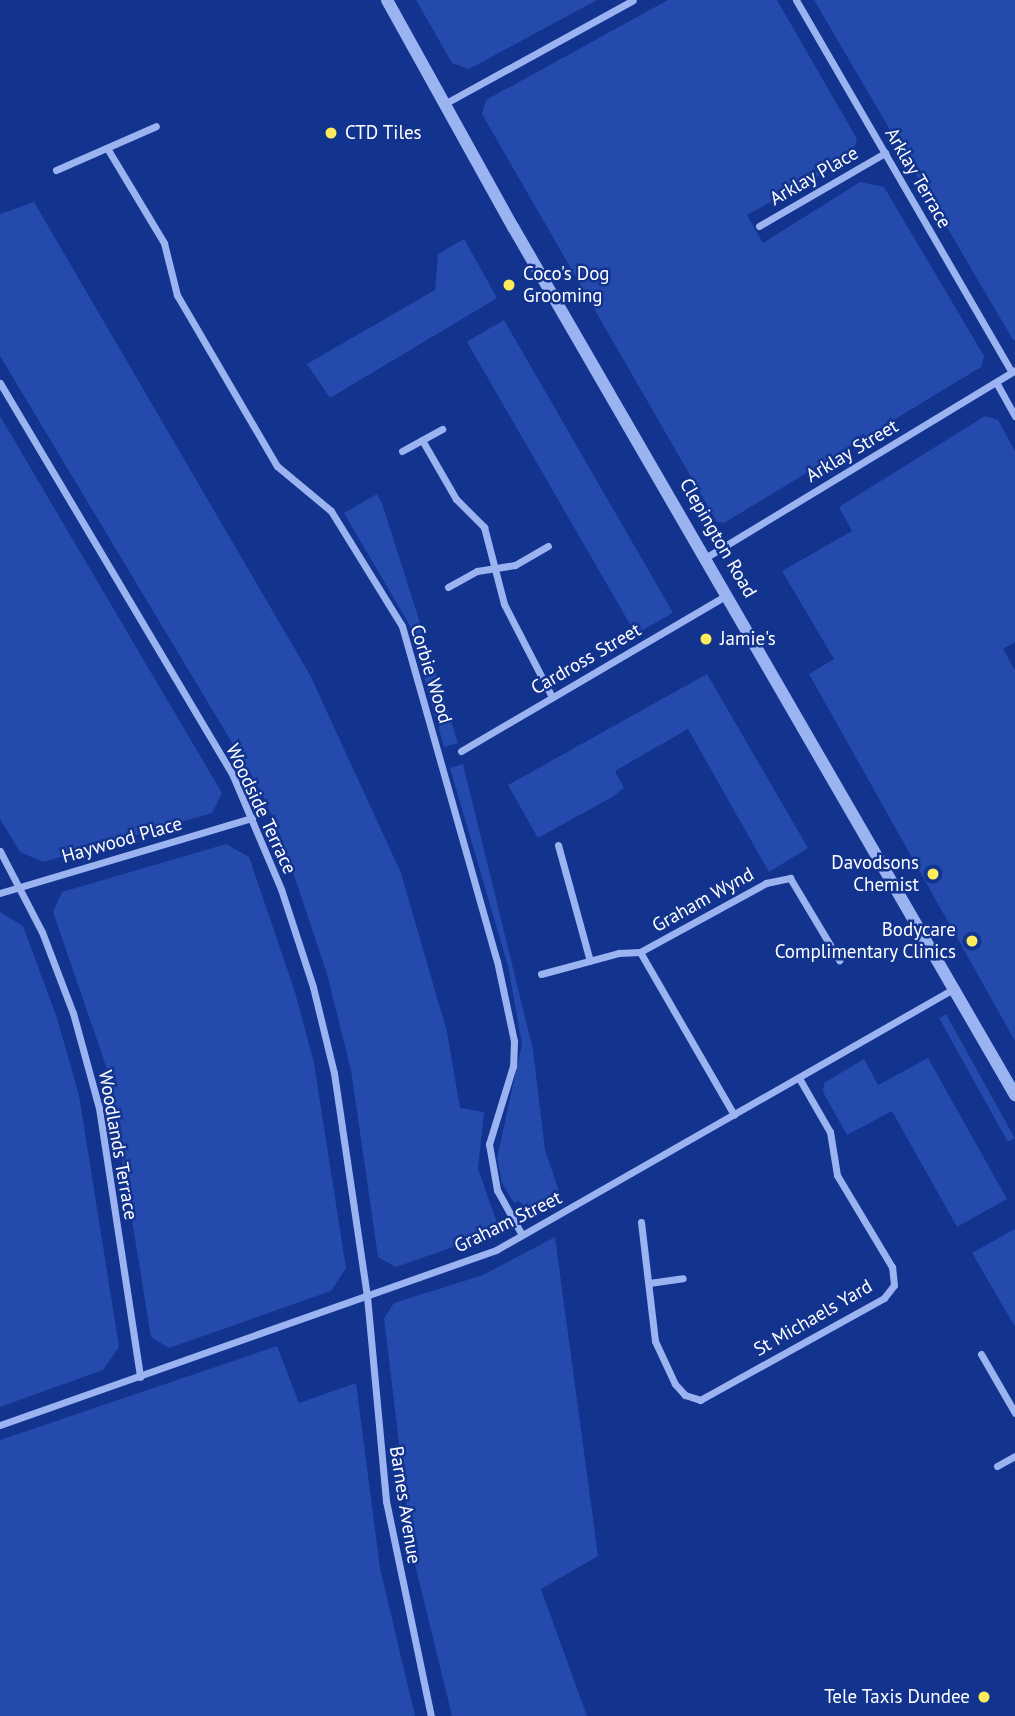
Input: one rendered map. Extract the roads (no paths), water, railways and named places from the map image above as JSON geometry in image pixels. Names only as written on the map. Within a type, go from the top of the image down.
[{"type":"street","name":"Clepington Road","points":[[387,0],[1015,1095]]},
{"type":"street","points":[[446,103],[633,0]]},
{"type":"street","name":"Arklay Terrace","points":[[796,0],[1014,371]]},
{"type":"street","points":[[56,170],[156,127]]},
{"type":"street","name":"Corbie Wood","points":[[107,148],[164,243],[177,295],[277,466],[331,511],[402,626],[498,961],[511,1028],[513,1066],[489,1144],[497,1190],[522,1235]]},
{"type":"street","name":"Arklay Place","points":[[759,226],[885,153]]},
{"type":"street","name":"Arklay Street","points":[[705,558],[1014,371]]},
{"type":"street","points":[[996,382],[1015,416]]},
{"type":"street","name":"Woodside Terrace","points":[[0,383],[233,776],[252,818],[309,975],[334,1073],[367,1296]]},
{"type":"street","points":[[402,451],[442,429]]},
{"type":"street","points":[[422,440],[456,499],[484,527],[504,604],[552,697]]},
{"type":"street","points":[[448,587],[477,571],[515,565],[548,546]]},
{"type":"street","name":"Cardross Street","points":[[461,751],[727,595]]},
{"type":"street","name":"Haywood Place","points":[[0,892],[252,818]]},
{"type":"street","points":[[558,845],[590,961]]},
{"type":"street","name":"Woodlands Terrace","points":[[0,851],[21,887],[73,1013],[99,1108],[139,1377]]},
{"type":"street","name":"Graham Wynd","points":[[734,1115],[640,952],[766,883],[790,878],[839,960]]},
{"type":"street","points":[[541,974],[640,952]]},
{"type":"street","name":"Graham Street","points":[[0,1425],[471,1260],[522,1235],[956,988]]},
{"type":"street","name":"St Michaels Yard","points":[[641,1222],[655,1341],[675,1384],[685,1395],[700,1400],[889,1292],[894,1285],[892,1267],[837,1175],[830,1132],[799,1078]]},
{"type":"street","points":[[649,1283],[683,1278]]},
{"type":"street","name":"Barnes Avenue","points":[[367,1296],[386,1501],[431,1716]]},
{"type":"street","points":[[981,1354],[1015,1412]]},
{"type":"street","points":[[997,1466],[1015,1456]]},
{"type":"place","name":"CTD Tiles","points":[[331,133]]},
{"type":"place","name":"Coco's Dog Grooming","points":[[509,285]]},
{"type":"place","name":"Jamie's","points":[[706,639]]},
{"type":"place","name":"Davodsons Chemist","points":[[933,874]]},
{"type":"place","name":"Bodycare Complimentary Clinics","points":[[972,941]]},
{"type":"place","name":"Tele Taxis Dundee","points":[[984,1697]]}]
